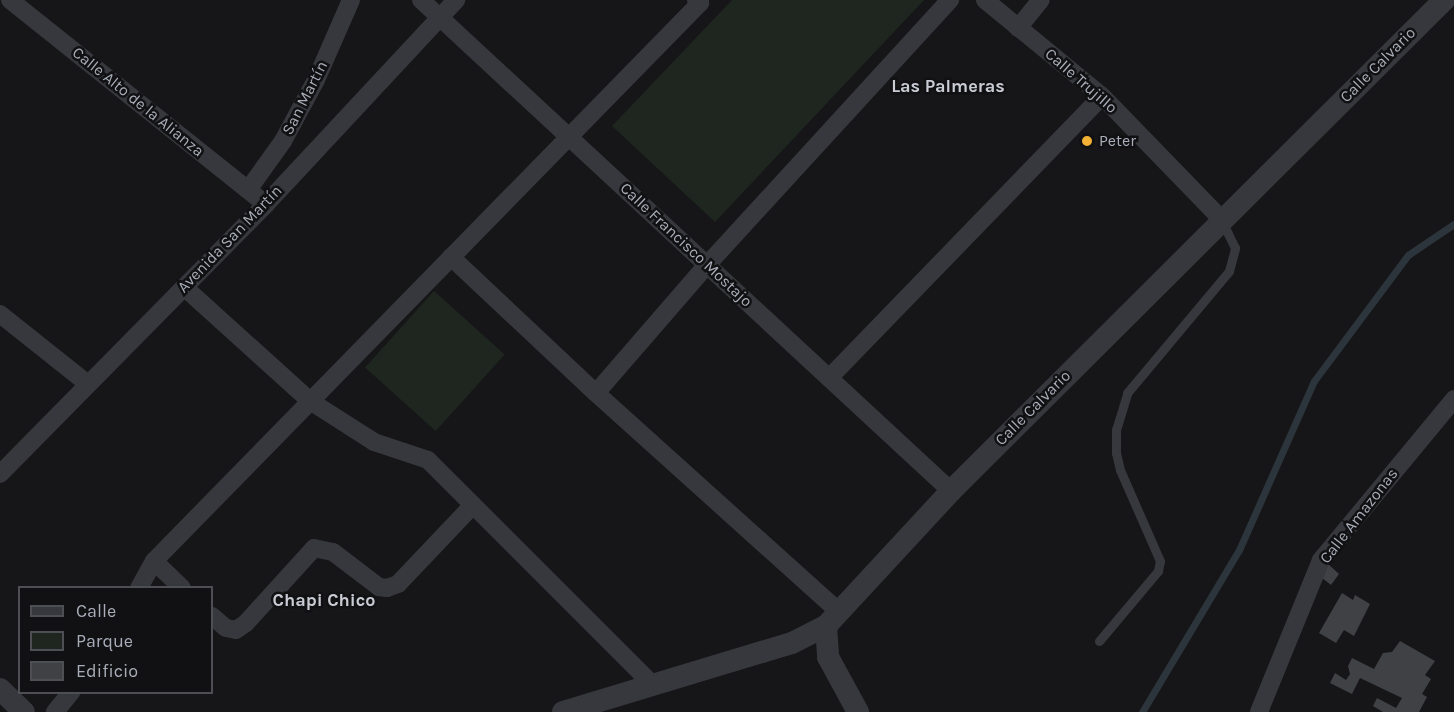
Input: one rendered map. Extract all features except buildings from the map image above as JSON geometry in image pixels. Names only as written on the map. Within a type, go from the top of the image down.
[{"type":"street","name":"Calle Alto de la Alianza","points":[[10,0],[266,204]]},
{"type":"street","name":"San Martín","points":[[248,190],[283,141],[316,80],[351,0]]},
{"type":"street","name":"Calle Francisco Mostajo","points":[[421,0],[951,491]]},
{"type":"street","name":"Avenida San Martín","points":[[0,474],[266,204],[456,0]]},
{"type":"street","points":[[140,586],[154,561],[700,3],[696,0]]},
{"type":"street","points":[[596,393],[707,265],[950,0]]},
{"type":"street","name":"Calle Trujillo","points":[[985,0],[1102,96],[1221,219]]},
{"type":"street","points":[[1018,28],[1041,0]]},
{"type":"street","name":"Calle Calvario","points":[[563,712],[792,643],[832,619],[951,491],[1221,219],[1444,0]]},
{"type":"street","points":[[829,378],[1102,96]]},
{"type":"street","points":[[452,257],[832,619],[828,657],[858,712]]},
{"type":"street","points":[[184,287],[310,400],[374,442],[428,460],[653,685]]},
{"type":"street","points":[[0,314],[88,384]]},
{"type":"street","name":"Calle Amazonas","points":[[1259,712],[1321,560],[1454,399]]},
{"type":"street","points":[[213,617],[226,628],[236,630],[246,623],[314,549],[333,552],[379,587],[387,588],[398,584],[473,505]]},
{"type":"street","points":[[154,561],[180,586]]},
{"type":"street","points":[[0,689],[24,712]]},
{"type":"street","points":[[56,712],[70,694]]},
{"type":"lane","points":[[1099,640],[1158,571],[1160,561],[1120,470],[1116,453],[1116,430],[1126,393],[1229,271],[1235,248],[1221,219]]},
{"type":"green space","points":[[732,0],[924,0],[715,222],[612,126]]},
{"type":"green space","points":[[434,291],[505,355],[436,431],[365,368]]},
{"type":"waterway","points":[[1142,712],[1239,550],[1314,381],[1408,255],[1454,224]]},
{"type":"place","name":"Peter","points":[[1087,141]]},
{"type":"district","name":"Las Palmeras","points":[[948,86]]},
{"type":"district","name":"Chapi Chico","points":[[324,600]]}]
